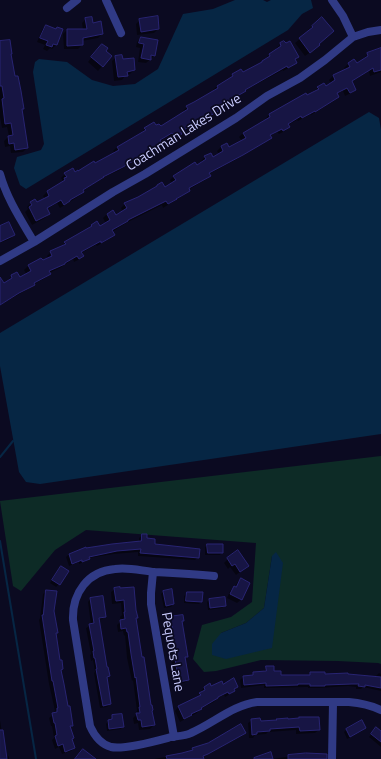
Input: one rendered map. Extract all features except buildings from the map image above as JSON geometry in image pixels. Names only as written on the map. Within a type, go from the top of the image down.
[{"type":"street","points":[[67,8],[77,0]]},
{"type":"street","points":[[106,0],[121,33]]},
{"type":"street","points":[[332,0],[343,16],[353,37]]},
{"type":"street","name":"Coachman Lakes Drive","points":[[0,261],[34,242],[113,192],[236,118],[267,96],[300,78],[353,37],[368,32],[381,30]]},
{"type":"street","points":[[0,174],[3,186],[11,202],[34,242]]},
{"type":"street","points":[[214,576],[153,572],[126,568],[114,569],[94,575],[81,588],[74,603],[73,620],[90,726],[96,738],[106,745],[117,748],[190,734],[241,706],[257,702],[349,702],[372,706],[381,710]]},
{"type":"street","name":"Pequots Lane","points":[[153,572],[151,604],[174,737]]},
{"type":"street","points":[[332,759],[333,703]]},
{"type":"green space","points":[[381,456],[381,664],[338,661],[261,660],[216,671],[204,672],[193,659],[202,625],[231,617],[252,602],[256,543],[86,530],[55,550],[21,591],[13,586],[0,501]],"holes":[[[272,556],[272,648],[221,633],[246,623],[264,608]]]},
{"type":"water","points":[[235,0],[263,0],[267,2],[271,0],[311,0],[313,8],[302,14],[288,30],[26,189],[20,185],[14,168],[17,157],[41,150],[44,144],[33,72],[35,62],[39,59],[67,62],[92,80],[113,86],[135,84],[158,69],[183,14],[213,9]]},
{"type":"water","points":[[369,112],[379,118],[381,130],[381,434],[40,484],[26,482],[19,472],[0,366],[0,333]]},
{"type":"water","points":[[276,552],[283,563],[272,648],[226,659],[212,655],[212,644],[221,633],[246,623],[264,608],[272,556]]},
{"type":"waterway","points":[[0,457],[13,441]]},
{"type":"waterway","points":[[0,541],[36,759]]}]
